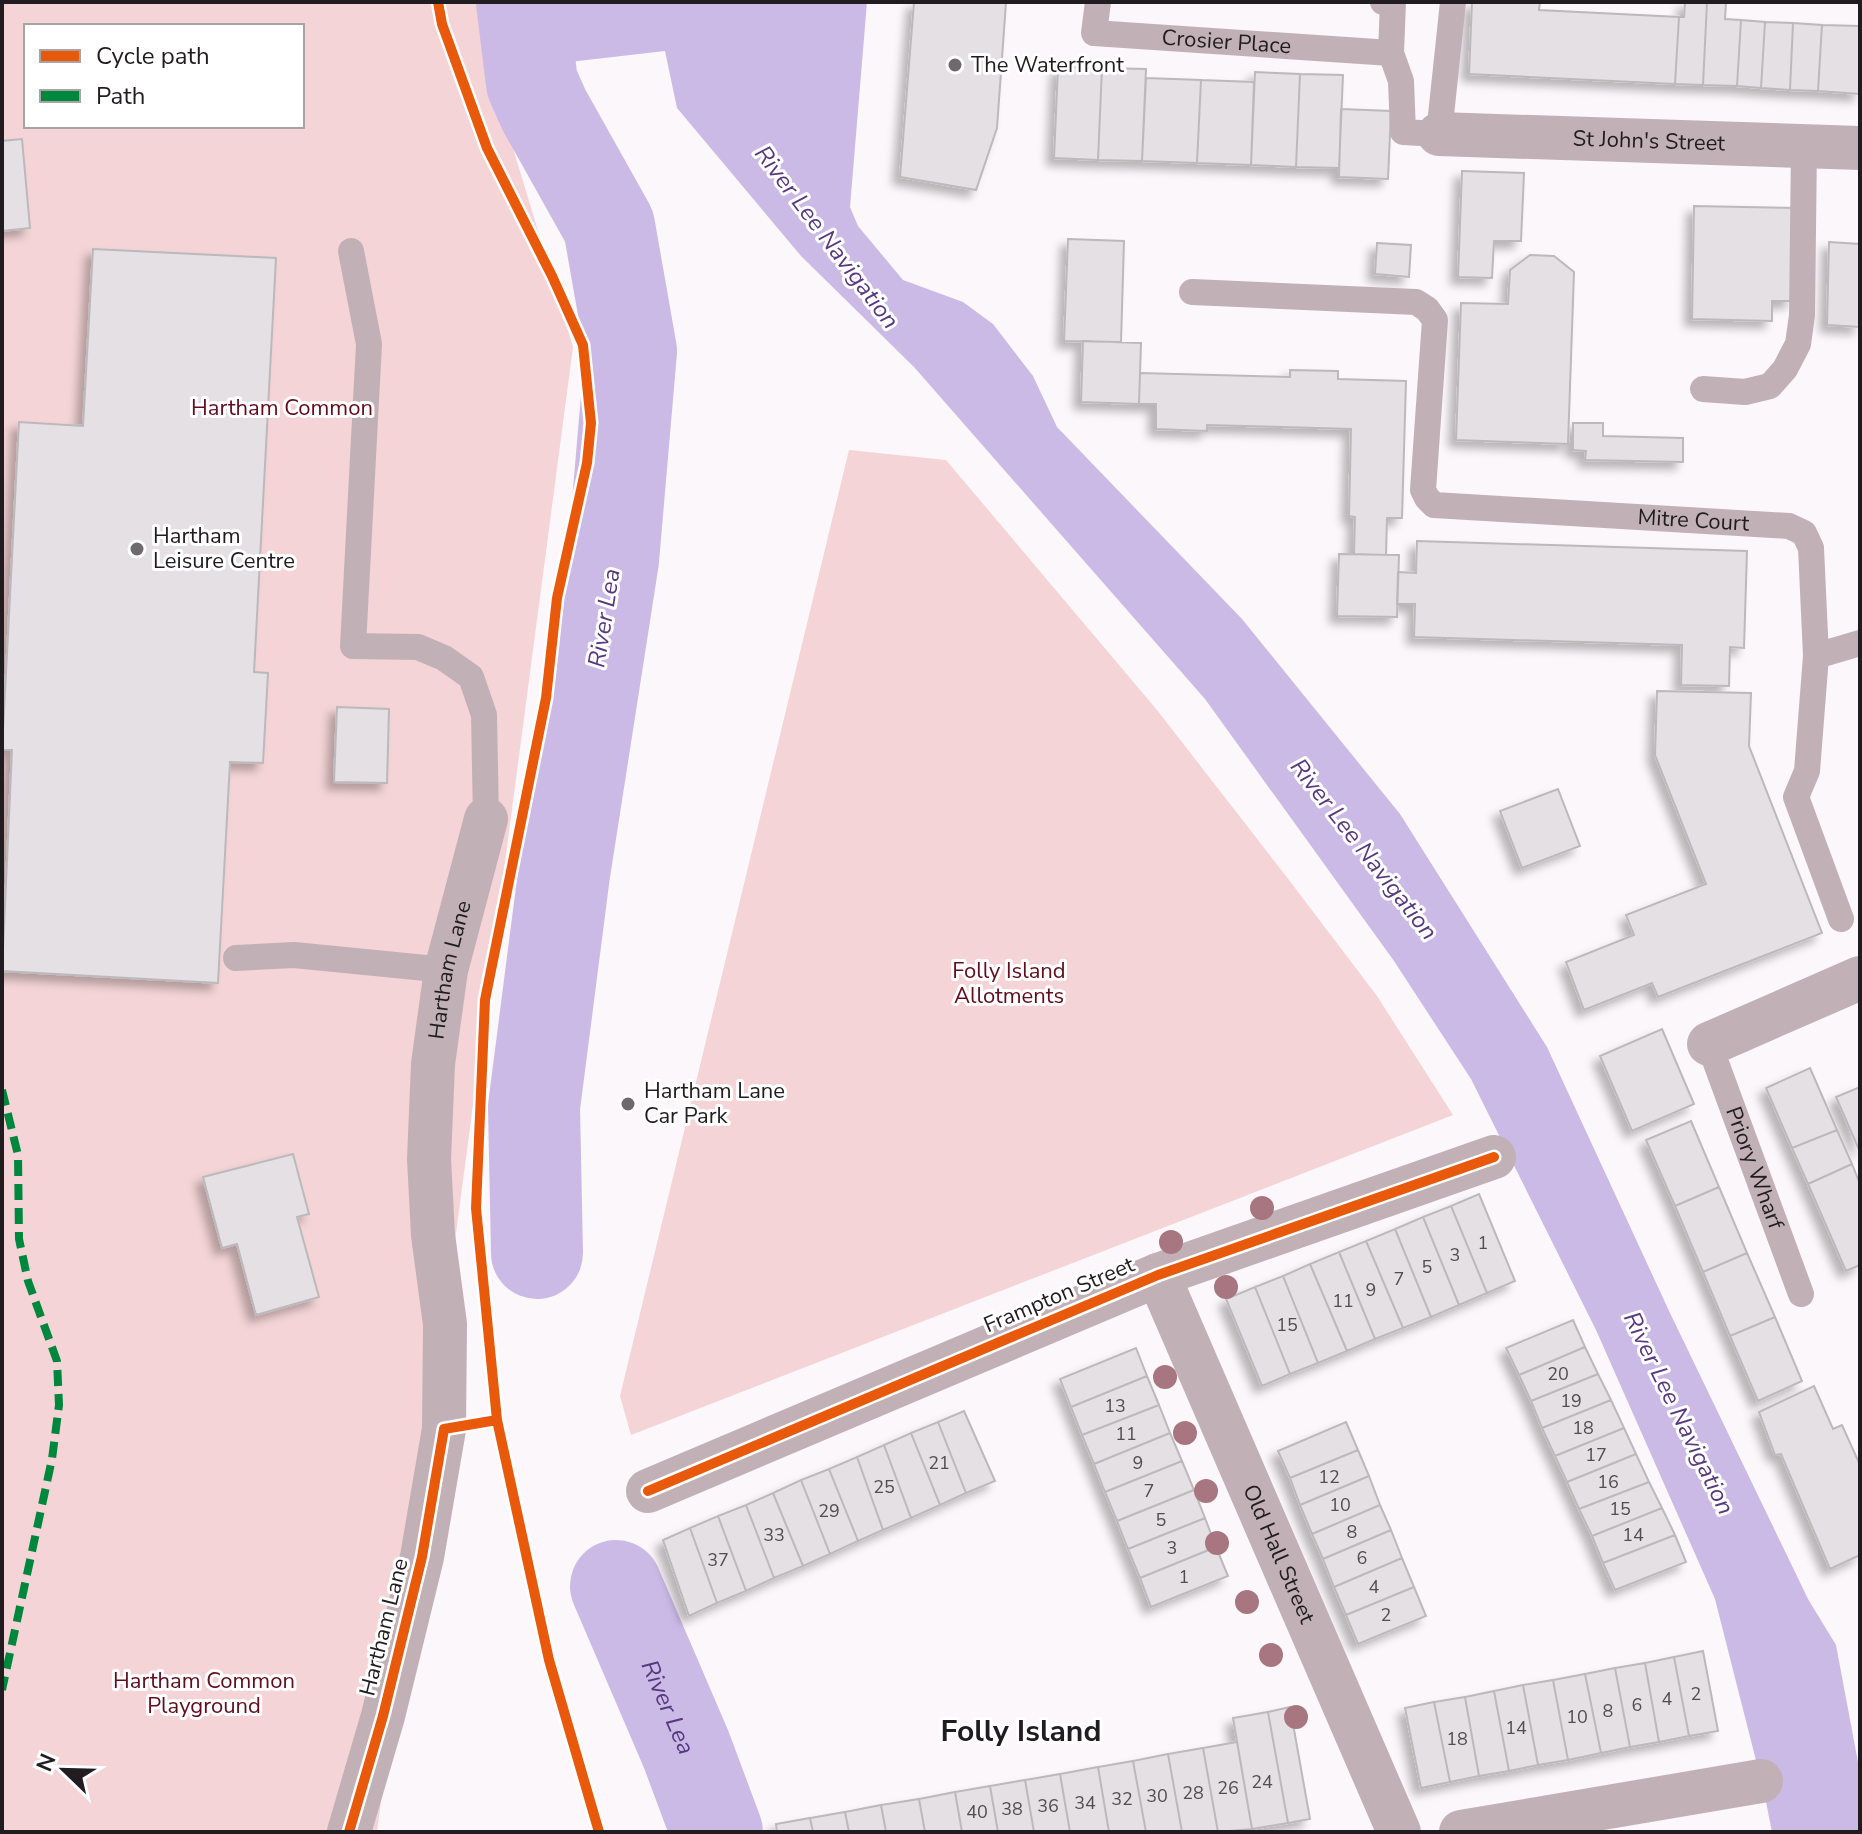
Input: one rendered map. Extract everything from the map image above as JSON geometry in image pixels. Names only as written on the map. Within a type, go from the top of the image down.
[{"type":"street","name":"St John's Street","points":[[1439,134],[1860,148]]},
{"type":"street","name":"Hartham Lane","points":[[349,1832],[383,1716],[422,1557],[444,1429],[445,1324],[433,1235],[429,1159],[433,1064],[446,970],[486,819]]},
{"type":"street","points":[[1709,1044],[1860,978]]},
{"type":"street","name":"Frampton Street","points":[[648,1491],[1158,1275],[1494,1157]]},
{"type":"street","name":"Old Hall Street","points":[[1158,1275],[1399,1832]]},
{"type":"street","points":[[1461,1832],[1761,1781]]},
{"type":"lane","name":"Crosier Place","points":[[1098,2],[1094,33],[1391,53]]},
{"type":"lane","points":[[1383,2],[1393,2],[1391,53],[1401,81],[1403,132],[1439,134],[1453,2]]},
{"type":"lane","points":[[1703,389],[1745,392],[1770,386],[1785,369],[1798,344],[1802,315],[1804,146]]},
{"type":"lane","points":[[351,251],[369,344],[353,646],[418,647],[444,658],[471,677],[484,715],[486,819]]},
{"type":"lane","name":"Mitre Court","points":[[1192,292],[1416,302],[1427,309],[1435,320],[1423,490],[1434,505],[1789,526],[1804,533],[1811,548],[1816,656],[1807,771],[1796,797],[1841,919]]},
{"type":"lane","points":[[1816,656],[1860,643]]},
{"type":"lane","points":[[236,958],[294,955],[446,970]]},
{"type":"lane","name":"Priory Wharf","points":[[1709,1044],[1801,1294]]},
{"type":"green space","name":"Hartham Common","points":[[2,2],[479,2],[484,52],[573,347],[377,1832],[2,1832]]},
{"type":"green space","name":"Folly Island Allotments","points":[[849,450],[946,460],[1157,710],[1289,880],[1377,996],[1453,1115],[631,1435],[620,1396]]},
{"type":"water","name":"River Lee Navigation","points":[[545,2],[867,2],[850,207],[858,226],[903,280],[963,302],[993,324],[1033,376],[1057,427],[1242,619],[1400,814],[1547,1047],[1670,1313],[1808,1599],[1836,1645],[1860,1773],[1860,1832],[1772,1832],[1715,1599],[1596,1330],[1471,1079],[1394,961],[1205,699],[914,367],[801,256],[677,108],[665,51],[552,64]]},
{"type":"building","name":"The Waterfront","points":[[914,2],[1006,2],[997,128],[976,190],[900,177]]},
{"type":"building","points":[[1472,2],[1540,2],[1539,10],[1679,17],[1675,84],[1469,74]]},
{"type":"building","points":[[1685,2],[1707,2],[1703,85],[1675,84],[1679,17],[1684,17]]},
{"type":"building","points":[[1707,2],[1726,2],[1725,19],[1741,20],[1737,86],[1703,85]]},
{"type":"building","points":[[1741,20],[1765,22],[1761,88],[1737,86]]},
{"type":"building","points":[[1765,22],[1793,23],[1790,90],[1761,88]]},
{"type":"building","points":[[1793,23],[1822,25],[1818,91],[1790,90]]},
{"type":"building","points":[[1822,25],[1860,26],[1860,94],[1818,91]]},
{"type":"building","points":[[1058,67],[1102,68],[1098,160],[1054,158]]},
{"type":"building","points":[[1102,68],[1146,69],[1142,161],[1098,160]]},
{"type":"building","points":[[1255,72],[1300,74],[1296,167],[1251,165]]},
{"type":"building","points":[[1300,74],[1343,75],[1339,168],[1296,167]]},
{"type":"building","points":[[1146,78],[1201,80],[1197,163],[1142,161]]},
{"type":"building","points":[[1201,80],[1254,82],[1251,165],[1197,163]]},
{"type":"building","points":[[1341,109],[1391,111],[1388,179],[1339,177]]},
{"type":"building","points":[[22,139],[30,228],[2,231],[2,141]]},
{"type":"building","points":[[1462,171],[1524,173],[1521,241],[1494,241],[1492,278],[1458,277]]},
{"type":"building","points":[[1694,206],[1795,208],[1792,301],[1772,301],[1772,321],[1692,319]]},
{"type":"building","points":[[1068,239],[1124,241],[1121,342],[1064,341]]},
{"type":"building","points":[[1829,242],[1860,244],[1860,327],[1827,325]]},
{"type":"building","points":[[1377,243],[1411,245],[1409,277],[1375,274]]},
{"type":"building","name":"Hartham Leisure Centre","points":[[93,249],[276,258],[254,672],[268,673],[263,763],[230,762],[218,983],[2,971],[12,750],[2,750],[19,422],[83,426]]},
{"type":"building","points":[[1530,255],[1554,256],[1574,272],[1568,444],[1456,440],[1461,303],[1508,304],[1510,270]]},
{"type":"building","points":[[1083,341],[1141,343],[1139,404],[1081,402]]},
{"type":"building","points":[[1290,370],[1338,371],[1338,379],[1406,381],[1402,518],[1387,518],[1386,555],[1354,554],[1355,517],[1349,516],[1351,429],[1207,425],[1207,431],[1156,429],[1156,404],[1139,404],[1140,373],[1290,377]]},
{"type":"building","points":[[1573,423],[1603,423],[1603,436],[1683,438],[1683,462],[1585,460],[1586,451],[1573,450]]},
{"type":"building","points":[[1417,541],[1747,551],[1744,648],[1730,647],[1729,686],[1681,685],[1682,645],[1414,637],[1415,604],[1397,604],[1398,572],[1416,573]]},
{"type":"building","points":[[1339,554],[1399,555],[1397,617],[1337,616]]},
{"type":"building","points":[[1657,691],[1751,693],[1749,746],[1822,933],[1658,997],[1652,983],[1584,1010],[1566,962],[1634,935],[1626,915],[1706,884],[1655,755]]},
{"type":"building","points":[[337,707],[389,709],[387,783],[334,782]]},
{"type":"building","points":[[1558,789],[1580,846],[1522,868],[1500,811]]},
{"type":"building","points":[[1662,1029],[1694,1104],[1632,1131],[1600,1056]]},
{"type":"building","points":[[1810,1068],[1837,1130],[1792,1148],[1766,1088]]},
{"type":"building","points":[[1860,1087],[1860,1152],[1836,1097]]},
{"type":"building","points":[[1691,1121],[1719,1187],[1675,1206],[1646,1140]]},
{"type":"building","points":[[1837,1130],[1852,1164],[1808,1184],[1792,1148]]},
{"type":"building","points":[[293,1154],[309,1214],[297,1217],[319,1297],[256,1315],[237,1244],[222,1248],[203,1177]]},
{"type":"building","points":[[1852,1164],[1860,1184],[1860,1265],[1846,1271],[1808,1184]]},
{"type":"building","points":[[1719,1187],[1747,1253],[1703,1272],[1675,1206]]},
{"type":"building","points":[[1479,1194],[1515,1281],[1487,1293],[1451,1206]]},
{"type":"building","points":[[1451,1206],[1487,1293],[1459,1305],[1423,1217]]},
{"type":"building","points":[[1423,1217],[1459,1305],[1431,1317],[1395,1229]]},
{"type":"building","points":[[1395,1229],[1431,1317],[1403,1328],[1366,1241]]},
{"type":"building","points":[[1366,1241],[1403,1328],[1375,1339],[1339,1252]]},
{"type":"building","points":[[1339,1252],[1375,1339],[1347,1351],[1310,1264]]},
{"type":"building","points":[[1747,1253],[1775,1317],[1730,1336],[1703,1272]]},
{"type":"building","points":[[1310,1264],[1347,1351],[1318,1363],[1283,1276]]},
{"type":"building","points":[[1283,1276],[1318,1363],[1290,1374],[1255,1287]]},
{"type":"building","points":[[1255,1287],[1290,1374],[1262,1386],[1226,1299]]},
{"type":"building","points":[[1775,1317],[1802,1381],[1758,1401],[1730,1336]]},
{"type":"building","points":[[1573,1320],[1585,1347],[1519,1375],[1506,1348]]},
{"type":"building","points":[[1585,1347],[1598,1374],[1531,1401],[1519,1375]]},
{"type":"building","points":[[1136,1348],[1147,1376],[1071,1407],[1060,1379]]},
{"type":"building","points":[[1598,1374],[1611,1400],[1542,1428],[1531,1401]]},
{"type":"building","points":[[1147,1376],[1159,1405],[1082,1435],[1071,1407]]},
{"type":"building","points":[[1814,1386],[1833,1429],[1842,1425],[1860,1465],[1860,1555],[1830,1569],[1781,1454],[1775,1455],[1759,1412]]},
{"type":"building","points":[[1611,1400],[1624,1428],[1555,1456],[1542,1428]]},
{"type":"building","points":[[1159,1405],[1170,1433],[1094,1464],[1082,1435]]},
{"type":"building","points":[[964,1411],[995,1481],[966,1493],[938,1422]]},
{"type":"building","points":[[938,1422],[966,1493],[940,1505],[911,1433]]},
{"type":"building","points":[[1346,1422],[1358,1450],[1290,1478],[1278,1451]]},
{"type":"building","points":[[1624,1428],[1636,1454],[1567,1482],[1555,1456]]},
{"type":"building","points":[[911,1433],[940,1505],[911,1518],[884,1445]]},
{"type":"building","points":[[1170,1433],[1182,1461],[1105,1492],[1094,1464]]},
{"type":"building","points":[[884,1445],[911,1518],[883,1530],[857,1457]]},
{"type":"building","points":[[1358,1450],[1369,1476],[1300,1505],[1290,1478]]},
{"type":"building","points":[[1636,1454],[1649,1482],[1579,1509],[1567,1482]]},
{"type":"building","points":[[857,1457],[883,1530],[858,1541],[829,1469]]},
{"type":"building","points":[[1182,1461],[1194,1490],[1117,1521],[1105,1492]]},
{"type":"building","points":[[829,1469],[858,1541],[830,1554],[801,1480]]},
{"type":"building","points":[[1369,1476],[1380,1505],[1312,1534],[1300,1505]]},
{"type":"building","points":[[801,1480],[830,1554],[803,1566],[773,1493]]},
{"type":"building","points":[[1649,1482],[1662,1508],[1592,1536],[1579,1509]]},
{"type":"building","points":[[1194,1490],[1205,1518],[1128,1549],[1117,1521]]},
{"type":"building","points":[[773,1493],[803,1566],[774,1578],[746,1505]]},
{"type":"building","points":[[746,1505],[774,1578],[746,1591],[718,1516]]},
{"type":"building","points":[[1380,1505],[1391,1530],[1323,1559],[1312,1534]]},
{"type":"building","points":[[1662,1508],[1675,1535],[1603,1563],[1592,1536]]},
{"type":"building","points":[[718,1516],[746,1591],[717,1603],[690,1528]]},
{"type":"building","points":[[1205,1518],[1216,1547],[1140,1578],[1128,1549]]},
{"type":"building","points":[[690,1528],[717,1603],[689,1616],[663,1540]]},
{"type":"building","points":[[1391,1530],[1402,1558],[1334,1587],[1323,1559]]},
{"type":"building","points":[[1675,1535],[1686,1562],[1615,1590],[1603,1563]]},
{"type":"building","points":[[1216,1547],[1228,1576],[1151,1607],[1140,1578]]},
{"type":"building","points":[[1402,1558],[1414,1587],[1346,1615],[1334,1587]]},
{"type":"building","points":[[1414,1587],[1426,1616],[1358,1644],[1346,1615]]},
{"type":"building","points":[[1703,1651],[1718,1731],[1689,1736],[1674,1657]]},
{"type":"building","points":[[1674,1657],[1689,1736],[1659,1742],[1645,1663]]},
{"type":"building","points":[[1645,1663],[1659,1742],[1630,1747],[1615,1668]]},
{"type":"building","points":[[1615,1668],[1630,1747],[1601,1753],[1585,1674]]},
{"type":"building","points":[[1585,1674],[1601,1753],[1568,1760],[1553,1680]]},
{"type":"building","points":[[1553,1680],[1568,1760],[1538,1765],[1523,1685]]},
{"type":"building","points":[[1523,1685],[1538,1765],[1509,1771],[1494,1691]]},
{"type":"building","points":[[1494,1691],[1509,1771],[1479,1776],[1465,1697]]},
{"type":"building","points":[[1465,1697],[1479,1776],[1450,1782],[1434,1702]]},
{"type":"building","points":[[1434,1702],[1450,1782],[1421,1788],[1405,1708]]},
{"type":"building","points":[[1290,1707],[1310,1819],[1288,1823],[1268,1712]]},
{"type":"building","points":[[1268,1712],[1288,1823],[1252,1829],[1233,1718]]},
{"type":"building","points":[[1237,1742],[1252,1829],[1218,1832],[1203,1748]]},
{"type":"building","points":[[1203,1748],[1218,1832],[1182,1832],[1168,1754]]},
{"type":"building","points":[[1168,1754],[1182,1832],[1146,1832],[1133,1761]]},
{"type":"building","points":[[1133,1761],[1146,1832],[1109,1832],[1098,1767]]},
{"type":"building","points":[[1098,1767],[1109,1832],[1070,1832],[1060,1774]]},
{"type":"building","points":[[1060,1774],[1070,1832],[1034,1832],[1025,1780]]},
{"type":"building","points":[[1025,1780],[1034,1832],[998,1832],[990,1786]]},
{"type":"building","points":[[990,1786],[998,1832],[962,1832],[955,1792]]},
{"type":"building","points":[[955,1792],[962,1832],[925,1832],[919,1799]]},
{"type":"building","points":[[919,1799],[925,1832],[886,1832],[881,1805]]},
{"type":"building","points":[[881,1805],[886,1832],[849,1832],[845,1812]]},
{"type":"building","points":[[845,1812],[849,1832],[813,1832],[810,1818]]},
{"type":"building","points":[[810,1818],[813,1832],[777,1832],[776,1824]]},
{"type":"waterway","name":"River Lea","points":[[522,2],[532,83],[609,226],[631,351],[613,560],[564,874],[534,1107],[537,1253]]},
{"type":"waterway","name":"River Lea","points":[[616,1586],[686,1749],[717,1832]]},
{"type":"marked path","points":[[2,1090],[18,1155],[19,1239],[28,1281],[57,1361],[59,1405],[52,1459],[2,1690]]},
{"type":"cycle path","points":[[438,2],[442,24],[487,148],[583,345],[591,423],[587,463],[557,598],[546,698],[485,1000],[476,1208],[497,1420],[549,1660],[599,1832]]},
{"type":"cycle path","points":[[648,1491],[1158,1275],[1494,1157]]},
{"type":"cycle path","points":[[349,1832],[383,1716],[422,1557],[444,1429],[497,1420]]},
{"type":"place","name":"The Waterfront","points":[[955,65]]},
{"type":"place","name":"Hartham Leisure Centre","points":[[137,549]]},
{"type":"place","name":"Hartham Lane Car Park","points":[[628,1104]]},
{"type":"district","name":"Folly Island","points":[[1021,1731]]},
{"type":"park label","name":"Hartham Common Playground","points":[[204,1694]]}]
